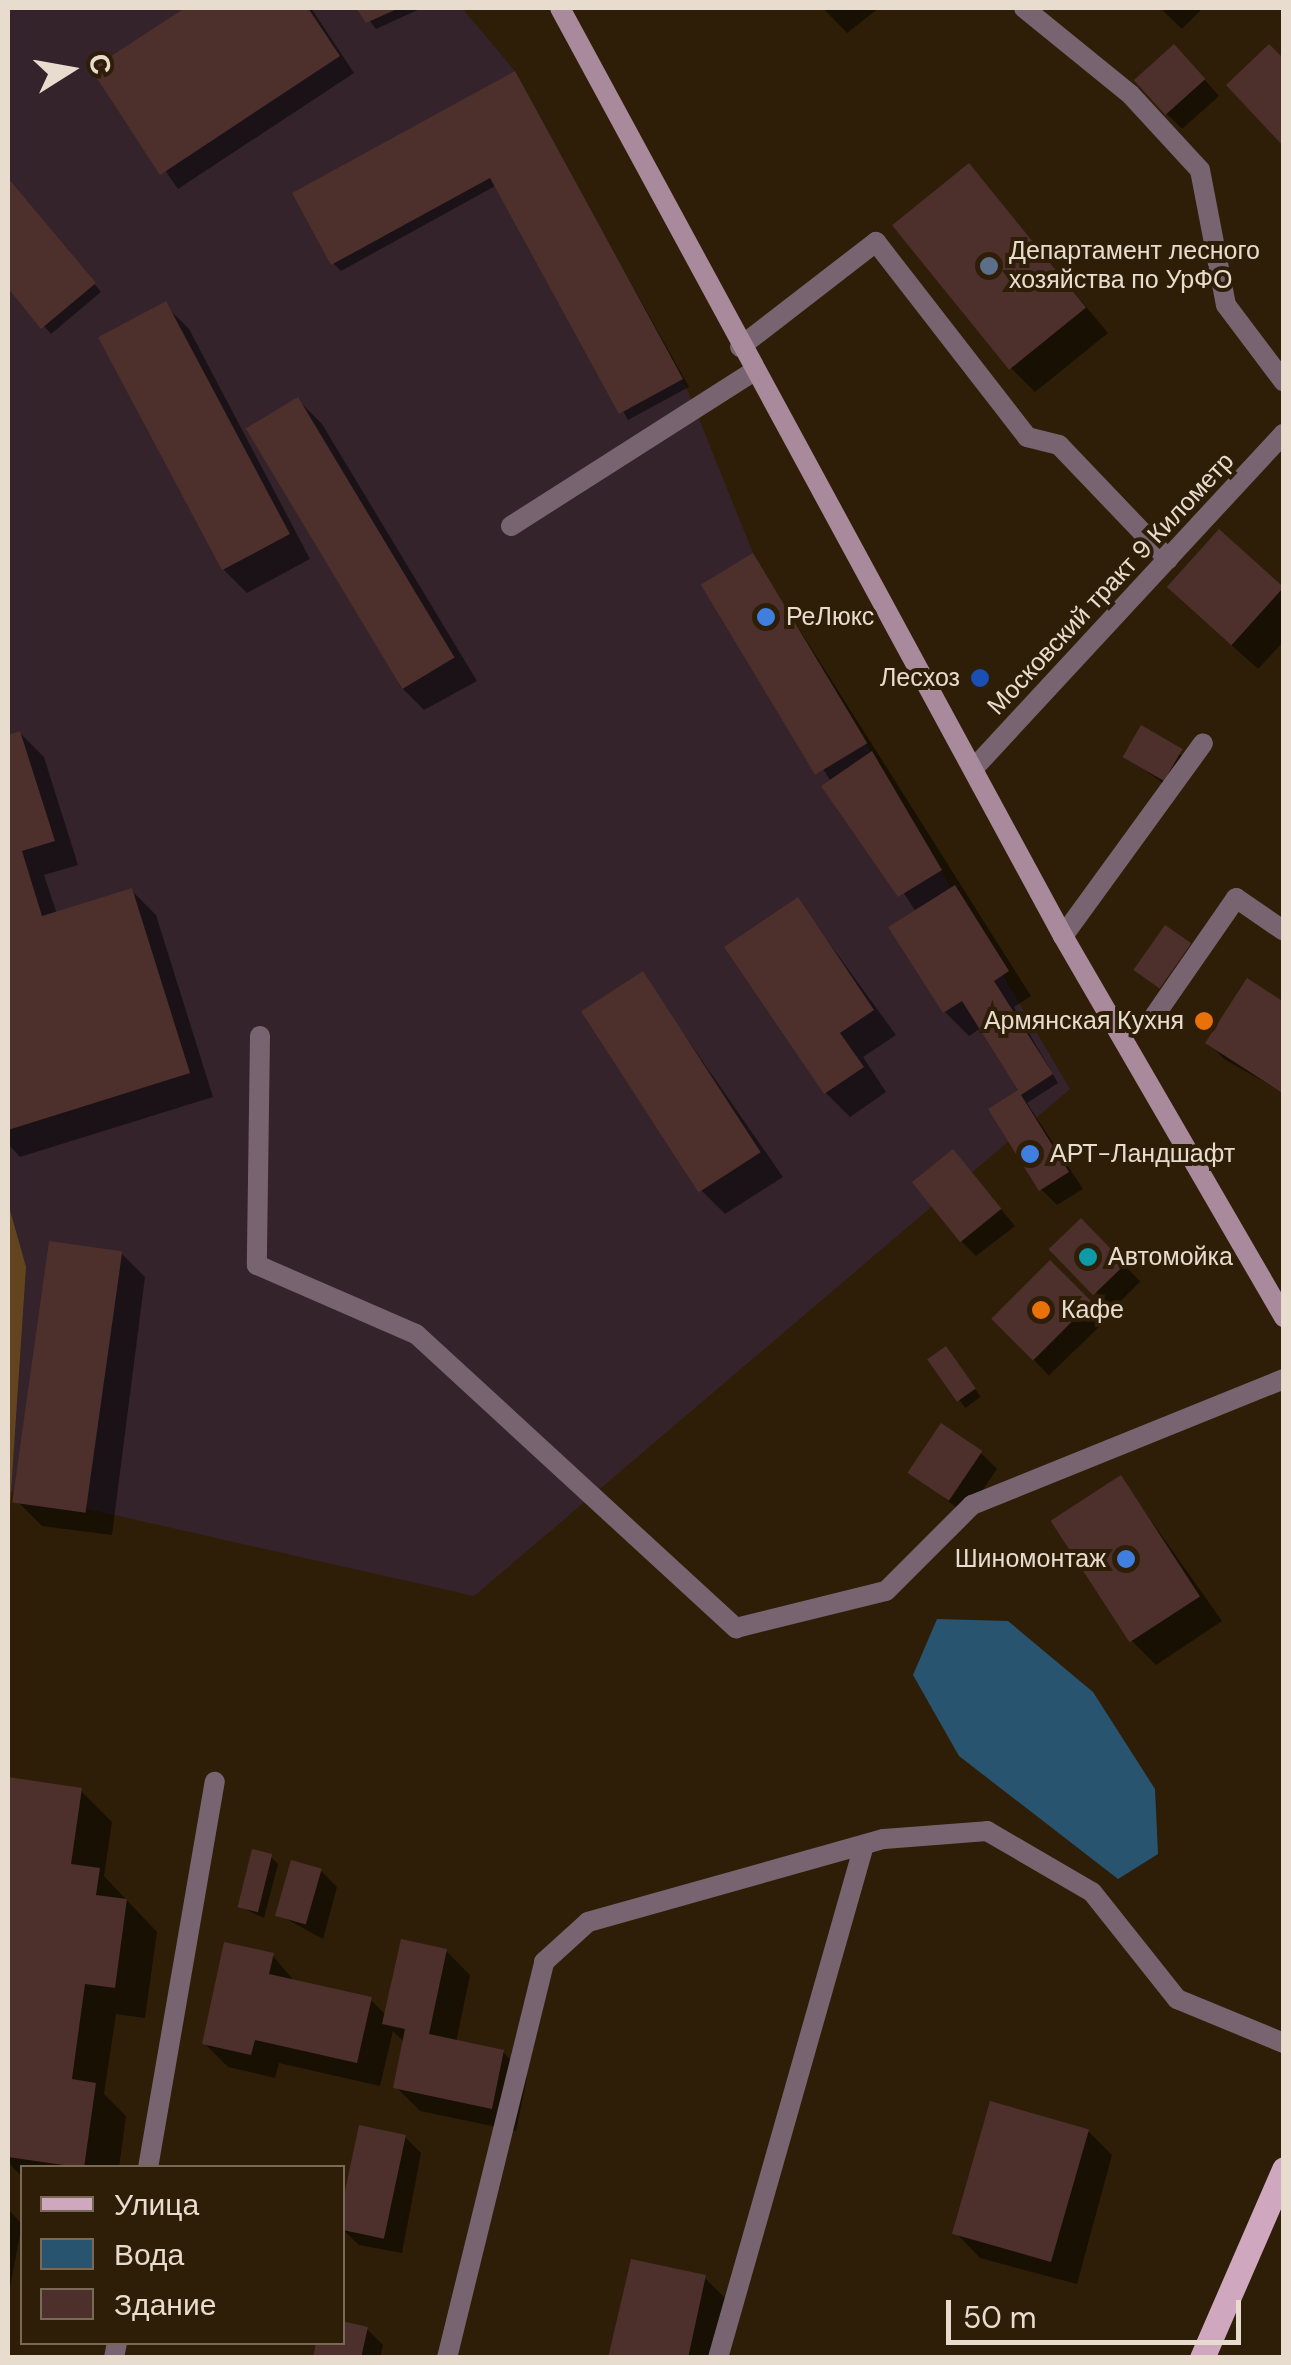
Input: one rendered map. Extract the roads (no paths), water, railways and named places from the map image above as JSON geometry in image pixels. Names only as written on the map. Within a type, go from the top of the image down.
[{"type":"main road","points":[[1202,2358],[1284,2169]]},
{"type":"street","points":[[560,8],[740,348],[1063,936],[1284,1318]]},
{"type":"street","points":[[1024,8],[1130,94],[1200,170],[1226,304],[1284,382]]},
{"type":"street","points":[[740,348],[876,242],[1027,437],[1059,445],[1168,559]]},
{"type":"street","points":[[510,526],[754,372]]},
{"type":"street","name":"Московский тракт 9 Километр","points":[[974,768],[1284,434]]},
{"type":"street","points":[[1063,936],[1203,743]]},
{"type":"street","points":[[1153,1018],[1236,898],[1284,931]]},
{"type":"street","points":[[260,1036],[257,1264],[416,1334],[736,1628],[886,1591],[972,1505],[1284,1379]]},
{"type":"street","points":[[149,2165],[214,1782]]},
{"type":"street","points":[[446,2358],[544,1962],[588,1922],[864,1845],[987,1830],[1092,1892],[1177,1999],[1284,2043]]},
{"type":"street","points":[[718,2358],[864,1845]]},
{"type":"water","points":[[937,1619],[1008,1621],[1093,1692],[1155,1789],[1158,1854],[1118,1879],[959,1756],[913,1675]]},
{"type":"place","name":"Департамент лесного хозяйства по УрФО","points":[[989,266]]},
{"type":"place","name":"РеЛюкс","points":[[766,617]]},
{"type":"place","name":"Лесхоз","points":[[980,678]]},
{"type":"place","name":"Армянская Кухня","points":[[1204,1021]]},
{"type":"place","name":"АРТ-Ландшафт","points":[[1030,1154]]},
{"type":"place","name":"Автомойка","points":[[1088,1257]]},
{"type":"place","name":"Кафе","points":[[1041,1310]]},
{"type":"place","name":"Шиномонтаж","points":[[1126,1559]]}]
